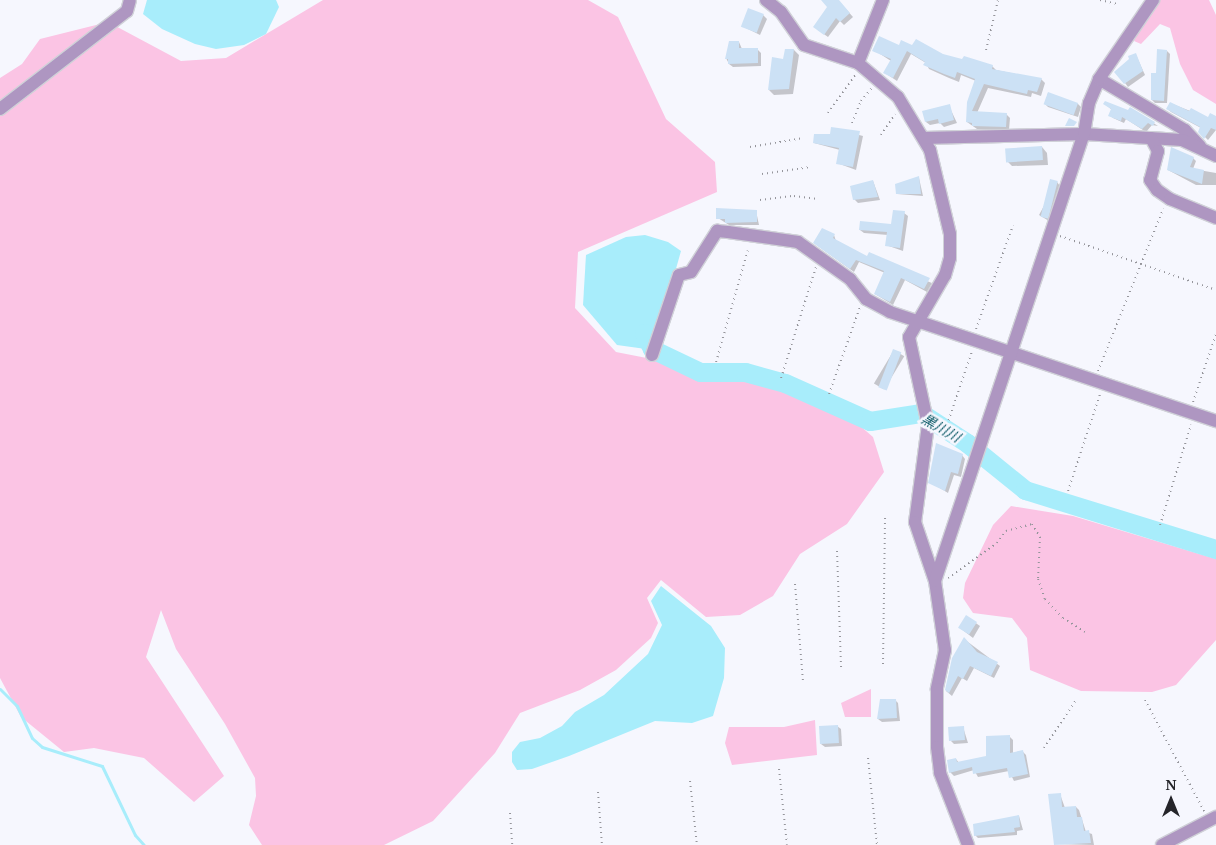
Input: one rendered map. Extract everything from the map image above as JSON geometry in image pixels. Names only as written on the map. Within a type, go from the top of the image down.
[{"type":"street","points":[[0,109],[127,11],[130,0]]},
{"type":"street","points":[[766,0],[781,12],[804,46],[859,66],[893,91],[924,138],[950,234],[950,258],[946,275],[909,337],[928,425],[915,522],[936,583],[944,650],[937,689],[940,774],[968,845]]},
{"type":"street","points":[[859,66],[883,0]]},
{"type":"street","points":[[936,583],[1084,134],[1089,104],[1098,79],[1153,0]]},
{"type":"street","points":[[1098,79],[1186,130],[1211,153]]},
{"type":"street","points":[[924,138],[1084,134],[1182,140],[1211,153]]},
{"type":"street","points":[[1151,138],[1158,151],[1150,180],[1157,190],[1170,200],[1216,218]]},
{"type":"street","points":[[652,355],[679,275],[691,272],[717,232],[798,242],[850,279],[866,299],[890,312],[1216,421]]},
{"type":"street","points":[[1162,845],[1211,816]]},
{"type":"path","points":[[986,50],[998,0]]},
{"type":"path","points":[[1100,0],[1118,4]]},
{"type":"path","points":[[828,113],[859,66]]},
{"type":"path","points":[[852,123],[861,101],[872,88]]},
{"type":"path","points":[[881,136],[900,106]]},
{"type":"path","points":[[750,147],[803,138]]},
{"type":"path","points":[[762,174],[810,167]]},
{"type":"path","points":[[760,200],[794,196],[818,200]]},
{"type":"path","points":[[1096,376],[1143,265],[1166,202]]},
{"type":"path","points":[[975,332],[1013,226]]},
{"type":"path","points":[[1058,236],[1216,290]]},
{"type":"path","points":[[716,362],[748,250]]},
{"type":"path","points":[[781,378],[818,260]]},
{"type":"path","points":[[829,394],[862,302]]},
{"type":"path","points":[[1190,408],[1216,334]]},
{"type":"path","points":[[947,424],[974,346]]},
{"type":"path","points":[[1068,491],[1102,390]]},
{"type":"path","points":[[1160,525],[1192,420]]},
{"type":"path","points":[[883,664],[886,518]]},
{"type":"path","points":[[936,583],[996,543],[1006,531],[1032,524],[1040,537],[1038,579],[1045,599],[1063,618],[1085,632]]},
{"type":"path","points":[[837,551],[841,668]]},
{"type":"path","points":[[795,584],[804,681]]},
{"type":"path","points":[[1044,748],[1076,700]]},
{"type":"path","points":[[1145,700],[1211,816]]},
{"type":"path","points":[[868,758],[877,845]]},
{"type":"path","points":[[779,769],[787,845]]},
{"type":"path","points":[[690,781],[697,845]]},
{"type":"path","points":[[598,792],[602,845]]},
{"type":"path","points":[[510,812],[512,845]]},
{"type":"shaded area","points":[[323,0],[588,0],[618,17],[666,119],[715,162],[717,192],[578,252],[575,308],[616,352],[662,361],[696,378],[738,375],[844,412],[873,437],[884,472],[847,524],[800,554],[773,596],[740,615],[706,617],[661,580],[647,598],[658,623],[651,638],[616,670],[580,690],[520,713],[495,753],[433,821],[384,845],[262,845],[249,825],[256,796],[255,778],[225,724],[176,649],[161,610],[146,657],[224,776],[194,802],[144,758],[94,748],[64,752],[21,717],[0,678],[0,78],[22,64],[40,39],[108,22],[181,61],[226,58]]},
{"type":"shaded area","points":[[1156,0],[1209,0],[1216,15],[1216,104],[1193,90],[1180,64],[1170,28],[1160,24],[1141,44],[1134,41]]},
{"type":"shaded area","points":[[1011,506],[1073,516],[1216,559],[1216,640],[1176,685],[1152,692],[1081,691],[1030,670],[1027,638],[1012,618],[973,613],[963,598],[965,583],[993,525]]},
{"type":"shaded area","points":[[871,689],[871,717],[845,717],[841,703]]},
{"type":"shaded area","points":[[815,720],[817,755],[732,765],[725,743],[729,727],[784,727]]},
{"type":"water","points":[[147,0],[276,0],[279,7],[266,34],[244,45],[216,49],[195,44],[162,29],[143,14]]},
{"type":"water","points":[[645,235],[668,242],[681,251],[653,350],[617,345],[583,305],[586,255],[626,237]]},
{"type":"water","points":[[661,586],[711,626],[725,648],[724,678],[713,716],[692,723],[655,721],[569,756],[532,769],[517,770],[512,762],[512,752],[520,742],[540,738],[562,726],[575,712],[604,695],[648,654],[662,625],[651,601]]},
{"type":"building","points":[[821,0],[839,0],[850,13],[840,22],[836,18],[824,35],[813,27],[827,7]]},
{"type":"building","points":[[748,8],[764,14],[757,33],[741,27]]},
{"type":"building","points":[[879,36],[899,45],[901,40],[912,45],[916,39],[943,54],[962,59],[964,56],[993,65],[992,69],[1042,78],[1037,92],[1028,90],[1027,94],[984,84],[972,111],[1007,113],[1006,127],[972,126],[972,123],[966,122],[967,102],[975,79],[957,72],[955,78],[944,74],[923,65],[925,62],[907,51],[893,78],[883,73],[891,59],[872,51]]},
{"type":"building","points":[[729,41],[739,41],[739,48],[758,48],[758,63],[728,64],[728,59],[725,59]]},
{"type":"building","points":[[785,49],[794,49],[789,89],[768,90],[772,57],[783,59]]},
{"type":"building","points":[[1157,49],[1167,50],[1164,101],[1151,100],[1151,73],[1156,73]]},
{"type":"building","points":[[1136,53],[1143,71],[1124,84],[1114,72],[1129,59],[1128,56]]},
{"type":"building","points":[[1048,92],[1078,103],[1074,115],[1044,104]]},
{"type":"building","points":[[1105,101],[1128,110],[1130,107],[1155,122],[1153,126],[1148,123],[1142,129],[1122,117],[1121,121],[1108,116],[1111,109],[1103,104]]},
{"type":"building","points":[[1170,102],[1189,111],[1191,108],[1208,117],[1210,113],[1216,116],[1216,130],[1211,128],[1204,139],[1198,132],[1200,127],[1166,109]]},
{"type":"building","points":[[950,104],[954,120],[939,124],[938,119],[925,122],[922,111]]},
{"type":"building","points":[[1069,118],[1077,122],[1074,126],[1065,126]]},
{"type":"building","points":[[831,127],[860,131],[853,167],[836,164],[839,148],[813,143],[814,134],[830,134]]},
{"type":"building","points":[[1042,146],[1043,160],[1006,163],[1005,149]]},
{"type":"building","points":[[1171,147],[1194,157],[1190,167],[1204,170],[1202,184],[1167,170]]},
{"type":"building","points":[[919,176],[921,194],[896,194],[895,184]]},
{"type":"building","points":[[1050,179],[1058,181],[1048,219],[1041,217]]},
{"type":"building","points":[[873,180],[878,197],[853,200],[850,186]]},
{"type":"building","points":[[716,208],[757,210],[757,222],[725,223],[725,219],[716,219]]},
{"type":"building","points":[[893,210],[905,211],[900,248],[885,246],[887,232],[859,230],[860,221],[891,224]]},
{"type":"building","points":[[822,228],[835,234],[833,238],[867,256],[869,252],[930,278],[924,289],[901,278],[890,302],[874,294],[884,271],[856,260],[850,269],[813,243]]},
{"type":"building","points":[[893,349],[901,352],[887,391],[878,387]]},
{"type":"building","points":[[936,443],[963,454],[958,474],[951,472],[945,491],[928,483]]},
{"type":"building","points":[[966,615],[977,622],[969,635],[958,628]]},
{"type":"building","points":[[964,637],[977,652],[998,662],[991,676],[970,666],[963,679],[958,676],[949,693],[945,690],[952,658]]},
{"type":"building","points":[[880,699],[896,699],[897,718],[877,719]]},
{"type":"building","points":[[838,725],[839,743],[820,744],[819,726]]},
{"type":"building","points":[[964,726],[965,740],[949,741],[948,727]]},
{"type":"building","points":[[1010,735],[1010,753],[1023,750],[1028,774],[1009,778],[1007,768],[973,774],[972,767],[949,773],[947,760],[956,758],[957,762],[986,756],[986,736]]},
{"type":"building","points":[[1061,793],[1062,807],[1076,806],[1077,817],[1082,817],[1084,831],[1089,830],[1091,843],[1054,845],[1048,794]]},
{"type":"building","points":[[1019,815],[1020,827],[1014,828],[1015,832],[974,836],[973,824]]},
{"type":"waterway","name":"黒川川","points":[[644,333],[652,349],[700,372],[745,372],[785,383],[870,421],[921,413],[967,443],[1025,490],[1216,549]]},
{"type":"waterway","points":[[0,689],[17,706],[32,738],[42,747],[102,766],[135,835],[144,845]]}]
